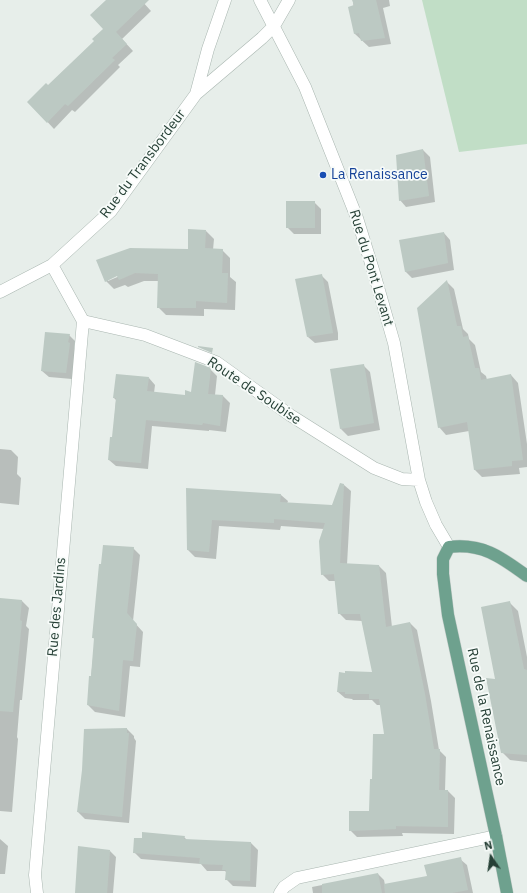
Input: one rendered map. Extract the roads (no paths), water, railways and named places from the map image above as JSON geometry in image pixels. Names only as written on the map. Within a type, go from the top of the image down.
[{"type":"main road","points":[[449,547],[461,546],[492,552],[527,576]]},
{"type":"main road","name":"Rue de la Renaissance","points":[[449,547],[443,559],[442,574],[448,615],[507,893]]},
{"type":"street","name":"Rue du Transbordeur","points":[[196,94],[208,49],[225,0]]},
{"type":"street","name":"Rue du Pont Levant","points":[[260,0],[305,87],[357,218],[394,343],[419,480],[426,502],[436,525],[449,547]]},
{"type":"street","name":"Rue du Transbordeur","points":[[52,265],[111,211],[196,94],[274,26],[289,0]]},
{"type":"street","points":[[0,292],[52,265],[83,321]]},
{"type":"street","name":"Route de Soubise","points":[[83,321],[145,335],[216,362],[290,415],[374,468],[402,479],[419,480]]},
{"type":"street","name":"Rue des Jardins","points":[[37,893],[35,875],[83,321]]},
{"type":"street","points":[[280,893],[284,887],[297,878],[496,836]]},
{"type":"place","name":"La Renaissance","points":[[323,175]]}]
